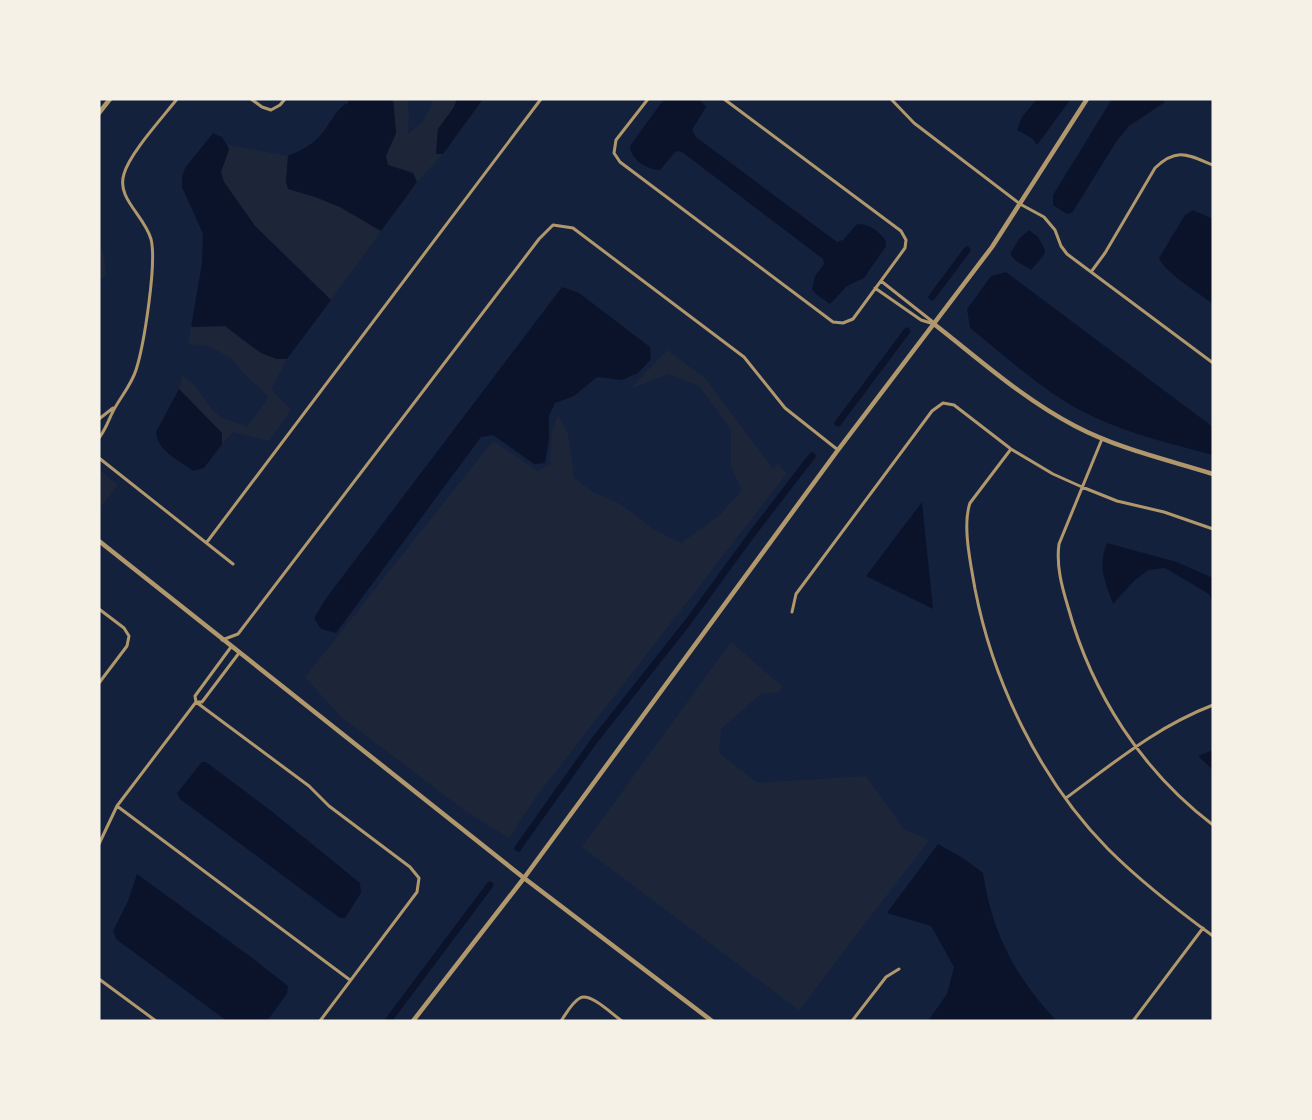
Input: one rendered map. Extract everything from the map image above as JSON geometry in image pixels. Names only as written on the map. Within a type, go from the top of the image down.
[{"type":"street","points":[[99,113],[110,99]]},
{"type":"street","points":[[99,438],[108,426],[114,407],[135,372],[141,351],[153,258],[150,238],[143,220],[126,198],[122,186],[123,174],[129,162],[177,99]]},
{"type":"street","points":[[251,99],[271,110],[285,99]]},
{"type":"street","points":[[207,542],[541,99]]},
{"type":"street","points":[[648,99],[616,140],[614,153],[620,162],[833,322],[843,323],[852,319],[905,248],[906,240],[901,231],[724,99]]},
{"type":"street","points":[[891,99],[914,123],[1020,204],[1044,217],[1055,230],[1067,254],[1213,363]]},
{"type":"street","points":[[413,1021],[524,878],[838,450],[992,247],[1088,99]]},
{"type":"street","points":[[1091,272],[1105,253],[1155,168],[1164,160],[1174,154],[1188,154],[1213,165]]},
{"type":"street","points":[[222,640],[238,634],[538,239],[553,225],[573,228],[744,357],[785,408],[838,450]]},
{"type":"street","points":[[881,280],[1014,387],[1074,426],[1142,455],[1213,474]]},
{"type":"street","points":[[875,288],[921,320],[934,324]]},
{"type":"street","points":[[792,612],[796,594],[932,411],[944,403],[954,405],[1011,449],[1082,488],[1213,529]]},
{"type":"street","points":[[99,419],[114,407]]},
{"type":"street","points":[[1102,439],[1059,544],[1057,558],[1076,635],[1092,675],[1135,747],[1189,807],[1213,825]]},
{"type":"street","points":[[1011,449],[970,503],[966,513],[971,564],[981,620],[996,667],[1019,722],[1066,798],[1106,847],[1140,879],[1213,936]]},
{"type":"street","points":[[99,458],[233,564]]},
{"type":"street","points":[[99,541],[524,878],[712,1021]]},
{"type":"street","points":[[99,609],[124,628],[129,636],[127,646],[99,683]]},
{"type":"street","points":[[231,647],[195,696],[196,702],[309,786],[329,806],[410,867],[419,878],[417,891],[320,1021]]},
{"type":"street","points":[[196,702],[202,702],[239,653]]},
{"type":"street","points":[[99,844],[117,806],[196,702]]},
{"type":"street","points":[[1066,798],[1135,747],[1184,716],[1213,705]]},
{"type":"street","points":[[117,806],[350,980]]},
{"type":"street","points":[[1133,1021],[1203,928]]},
{"type":"street","points":[[852,1021],[886,977],[899,969]]},
{"type":"street","points":[[99,979],[156,1021]]},
{"type":"street","points":[[561,1021],[578,999],[586,996],[622,1021]]},
{"type":"shaded area","points":[[348,99],[393,99],[396,133],[386,156],[388,165],[413,173],[417,182],[381,231],[340,207],[288,189],[286,182],[288,156],[316,140],[337,112],[348,103]]},
{"type":"shaded area","points":[[393,99],[407,99],[408,134],[423,122],[434,99],[457,99],[438,129],[436,154],[443,154],[417,182],[413,173],[388,165],[386,156],[396,133]]},
{"type":"shaded area","points":[[457,99],[483,99],[443,154],[436,154],[438,129]]},
{"type":"shaded area","points":[[664,99],[699,99],[706,107],[692,130],[696,137],[837,242],[843,240],[857,224],[866,225],[877,231],[886,241],[886,246],[864,278],[847,286],[830,304],[812,289],[815,276],[824,264],[823,259],[682,152],[676,151],[660,170],[645,166],[636,159],[630,146]]},
{"type":"shaded area","points":[[1037,99],[1071,99],[1037,145],[1033,139],[1017,130],[1022,117]]},
{"type":"shaded area","points":[[1112,99],[1162,99],[1165,102],[1129,126],[1116,142],[1072,213],[1067,214],[1053,205],[1053,195]]},
{"type":"shaded area","points":[[213,133],[222,137],[229,149],[221,172],[224,182],[255,226],[331,300],[287,359],[277,359],[261,353],[225,326],[191,327],[202,263],[203,234],[182,187],[182,177],[185,168]]},
{"type":"shaded area","points":[[227,145],[288,156],[286,182],[340,207],[381,231],[331,300],[255,226],[224,182],[221,173],[229,149]]},
{"type":"shaded area","points":[[1193,210],[1213,219],[1213,304],[1175,276],[1159,258],[1185,215]]},
{"type":"shaded area","points":[[1029,230],[1038,237],[1045,250],[1044,255],[1031,270],[1010,254],[1019,239]]},
{"type":"shaded area","points":[[99,242],[104,255],[106,276],[99,279]]},
{"type":"shaded area","points":[[1006,272],[1213,427],[1213,455],[1153,439],[1094,417],[1061,399],[970,328],[967,309],[991,276]]},
{"type":"shaded area","points":[[562,287],[579,293],[650,347],[651,359],[638,373],[622,380],[597,377],[574,396],[555,403],[549,416],[549,439],[545,463],[534,464],[493,435],[481,437],[336,633],[321,629],[314,618],[327,597]]},
{"type":"shaded area","points":[[225,326],[261,352],[287,359],[271,389],[291,410],[269,441],[233,432],[222,444],[222,433],[179,389],[182,375],[194,384],[212,410],[221,417],[247,427],[269,397],[242,372],[233,360],[207,346],[188,344],[191,327]]},
{"type":"shaded area","points":[[667,350],[706,379],[773,469],[778,464],[787,473],[536,797],[509,838],[465,811],[339,715],[305,677],[493,441],[538,471],[550,465],[552,431],[558,415],[568,434],[574,478],[593,492],[620,504],[653,529],[681,543],[720,515],[742,490],[731,467],[731,429],[699,386],[669,374],[630,389]]},
{"type":"shaded area","points":[[179,389],[222,433],[222,444],[204,468],[193,471],[165,450],[157,439],[156,432]]},
{"type":"shaded area","points":[[99,470],[118,485],[99,509]]},
{"type":"shaded area","points":[[922,502],[933,609],[866,576]]},
{"type":"shaded area","points":[[1107,543],[1177,562],[1213,578],[1213,604],[1209,594],[1165,568],[1148,570],[1134,581],[1113,604],[1102,567]]},
{"type":"shaded area","points":[[731,642],[783,687],[779,692],[761,694],[721,729],[719,753],[758,783],[866,776],[904,829],[929,840],[799,1010],[582,847]]},
{"type":"shaded area","points":[[1213,750],[1213,770],[1198,756]]},
{"type":"shaded area","points":[[202,762],[206,762],[270,810],[360,883],[361,893],[345,918],[340,918],[180,799],[177,793]]},
{"type":"shaded area","points":[[938,844],[983,873],[992,915],[1008,953],[1029,988],[1057,1021],[928,1021],[947,994],[954,967],[931,926],[887,913]]},
{"type":"shaded area","points":[[137,874],[288,986],[287,994],[267,1021],[227,1021],[116,939],[113,931],[128,901]]},
{"type":"waterway","points":[[932,297],[967,250]]},
{"type":"waterway","points":[[838,423],[907,331]]},
{"type":"waterway","points":[[518,848],[594,741],[688,622],[812,456]]},
{"type":"waterway","points":[[388,1021],[490,885]]}]
